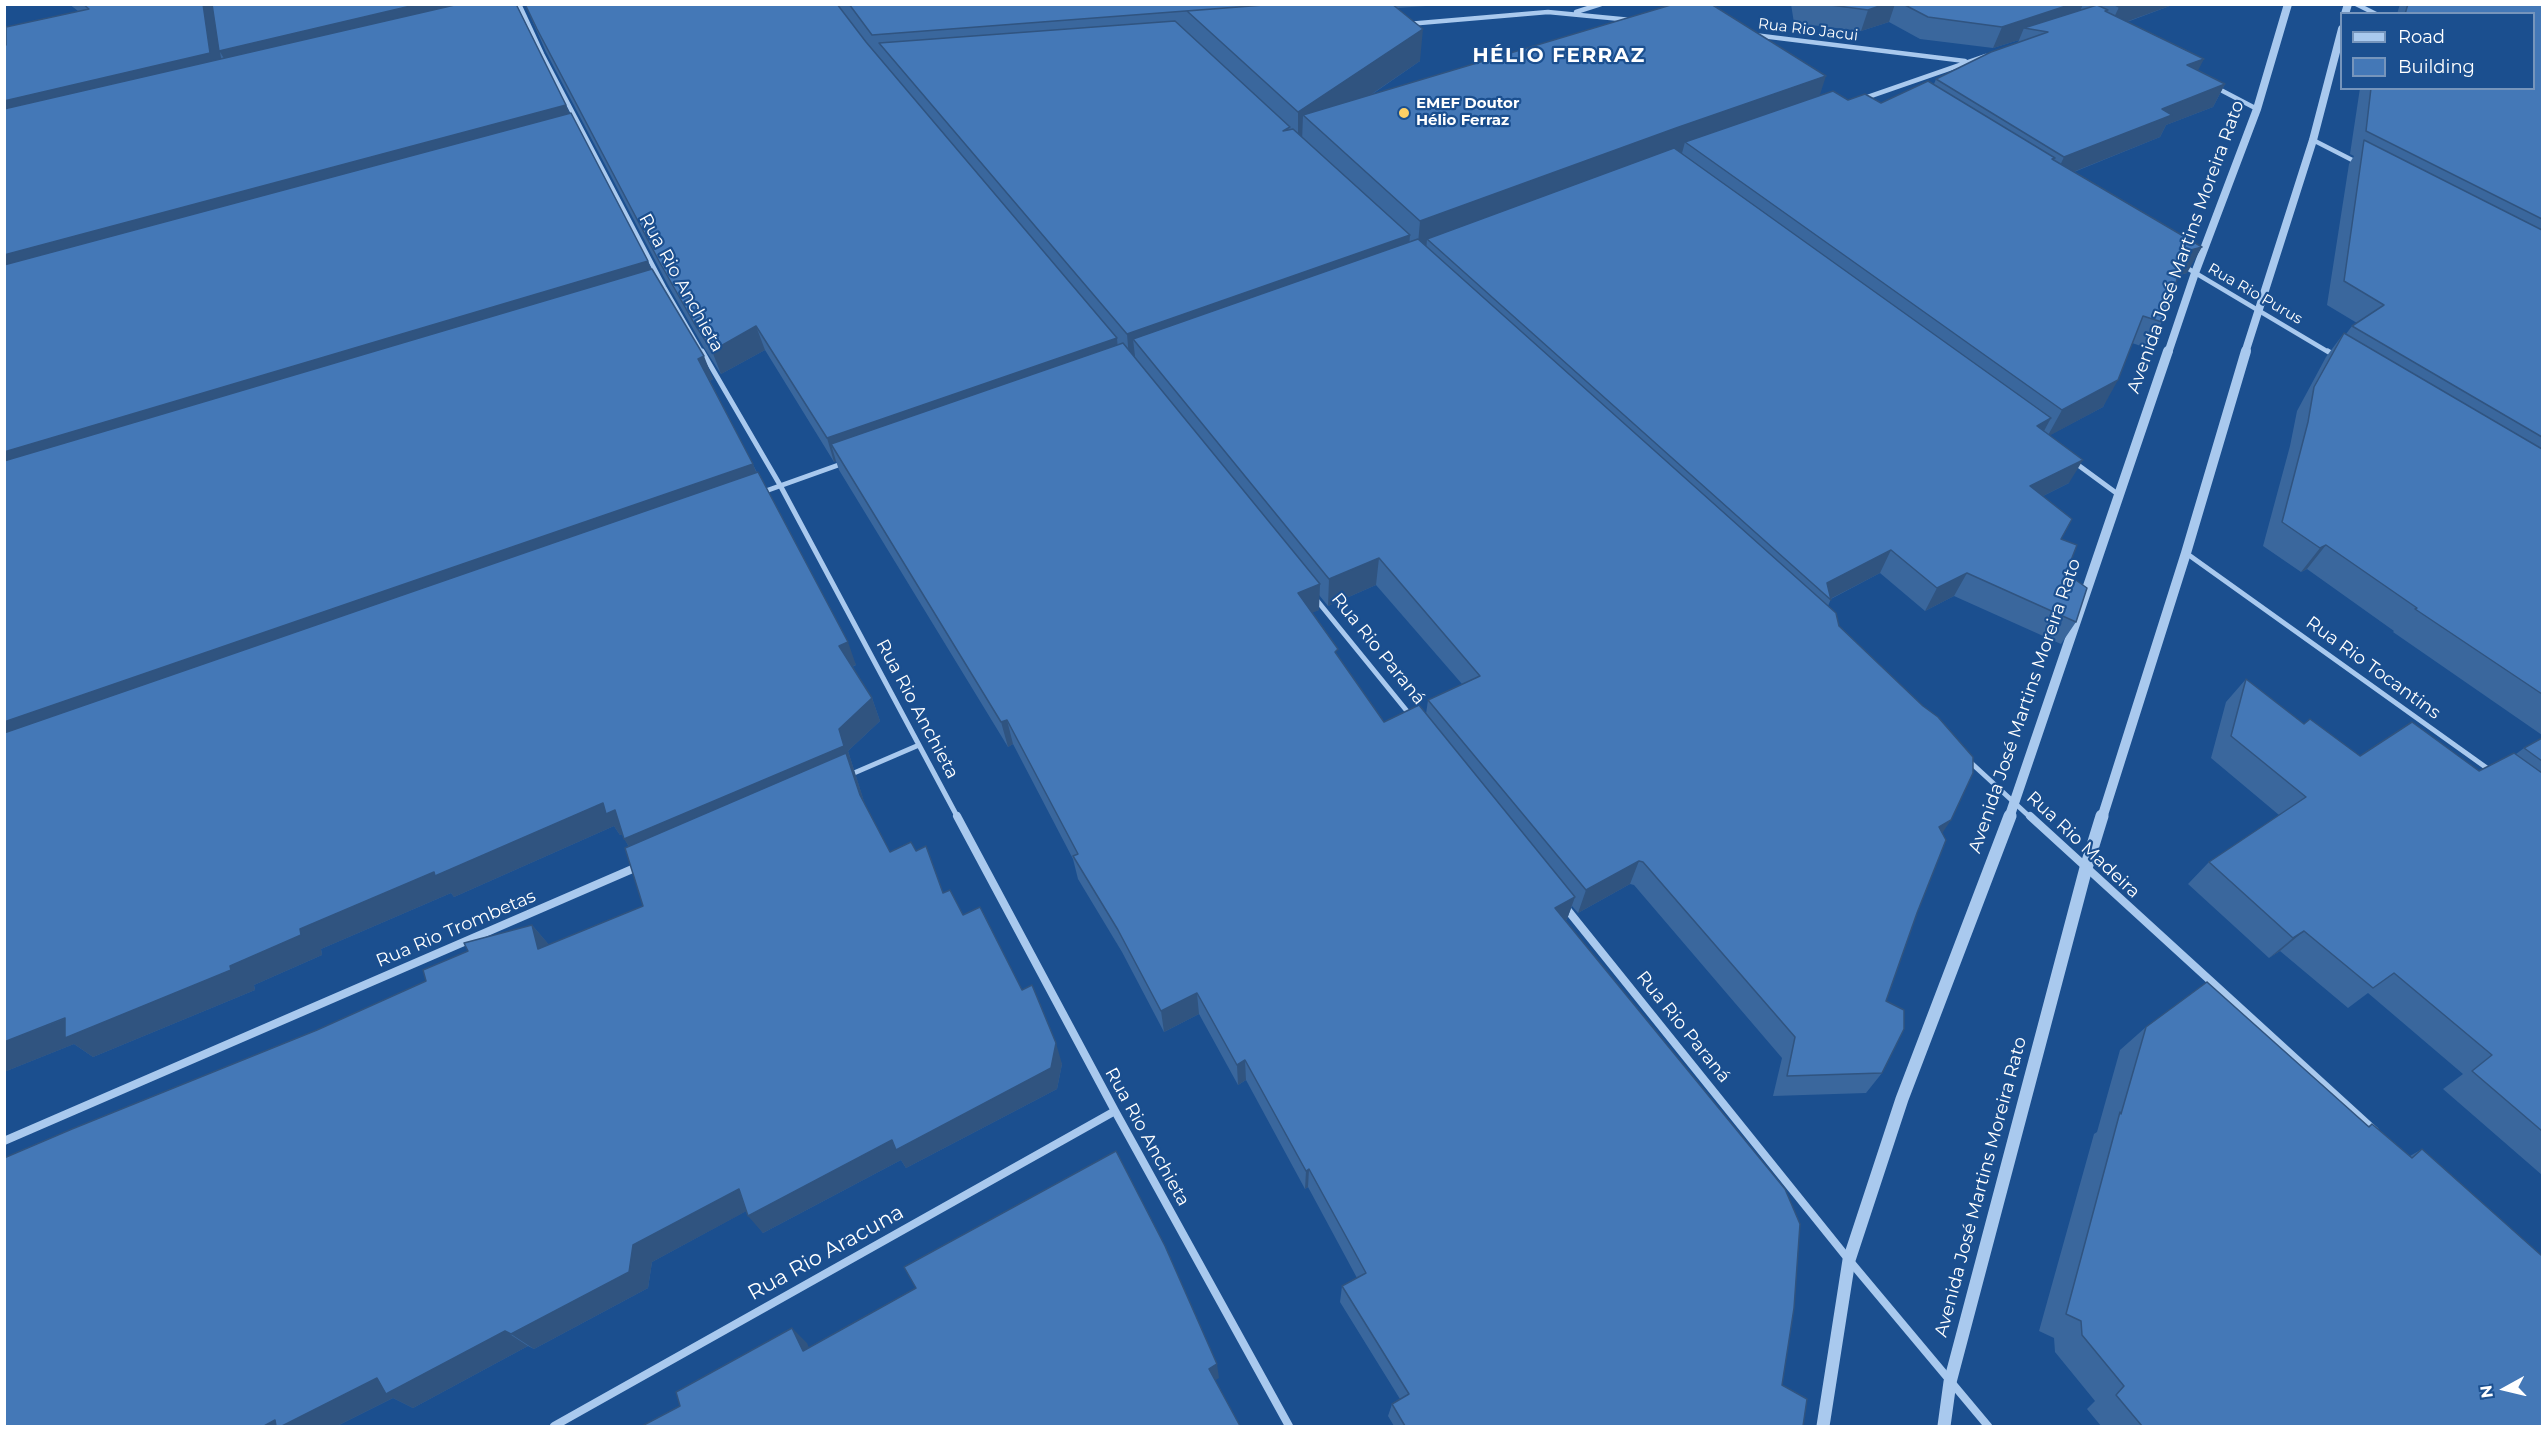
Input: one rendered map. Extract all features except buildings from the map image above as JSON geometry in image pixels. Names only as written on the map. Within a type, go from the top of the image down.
[{"type":"street","points":[[1544,4],[1548,12]]},
{"type":"street","points":[[1573,13],[1601,4]]},
{"type":"street","name":"Avenida José Martins Moreira Rato","points":[[1823,1426],[1849,1260],[1902,1099],[2015,802],[2195,273],[2257,109],[2288,4]]},
{"type":"street","points":[[2356,4],[2372,12]]},
{"type":"street","points":[[511,13],[520,7],[530,8]]},
{"type":"street","name":"Rua Rio Anchieta","points":[[520,7],[542,54],[664,287],[780,486],[1115,1111],[1289,1426]]},
{"type":"street","points":[[1397,24],[1548,12],[1643,21]]},
{"type":"street","name":"Rua Rio Jacui","points":[[1747,34],[1968,61]]},
{"type":"street","name":"Avenida José Martins Moreira Rato","points":[[1944,1426],[1950,1382],[2086,868],[2186,553],[2258,309],[2313,140],[2340,37]]},
{"type":"street","points":[[1851,103],[1990,54]]},
{"type":"street","points":[[1896,87],[1906,93]]},
{"type":"street","points":[[2214,87],[2257,109]]},
{"type":"street","points":[[571,134],[583,131]]},
{"type":"street","points":[[2313,140],[2365,167]]},
{"type":"street","name":"Rua Rio Purus","points":[[2175,261],[2339,358]]},
{"type":"street","points":[[652,290],[664,287]]},
{"type":"street","points":[[2071,460],[2119,495]]},
{"type":"street","points":[[758,493],[847,462]]},
{"type":"street","name":"Rua Rio Tocantins","points":[[2186,553],[2494,773]]},
{"type":"street","name":"Rua Rio Paraná","points":[[1314,595],[1418,725]]},
{"type":"street","points":[[844,777],[919,745]]},
{"type":"street","name":"Rua Rio Madeira","points":[[1962,754],[2384,1139]]},
{"type":"street","name":"Rua Rio Trombetas","points":[[4,1141],[640,866]]},
{"type":"street","name":"Rua Rio Paraná","points":[[1559,900],[1849,1260],[1988,1426]]},
{"type":"street","name":"Rua Rio Aracuna","points":[[554,1426],[1115,1111]]},
{"type":"place","name":"EMEF Doutor Hélio Ferraz","points":[[1404,113]]},
{"type":"district","name":"HÉLIO FERRAZ","points":[[1559,56]]}]
